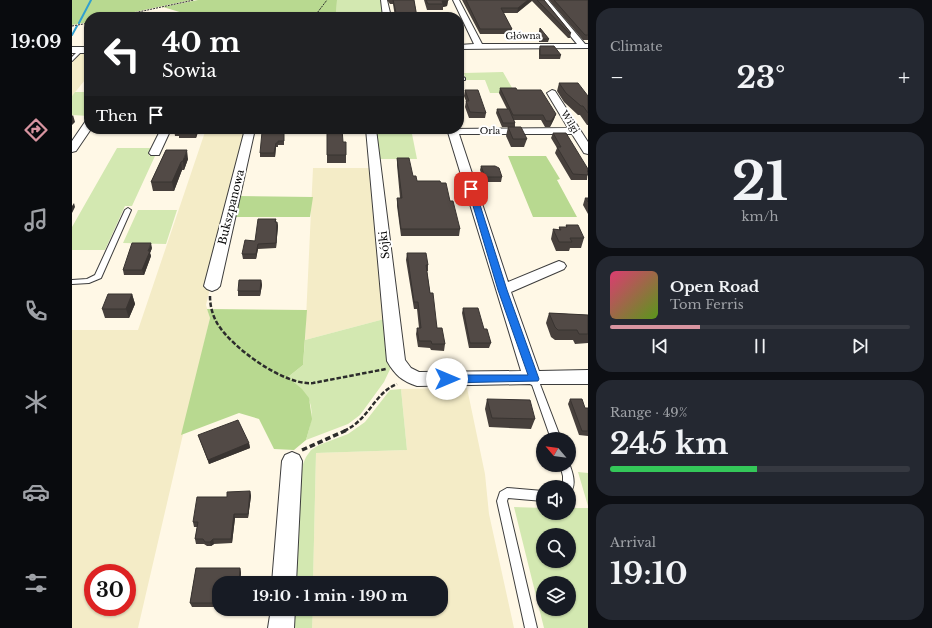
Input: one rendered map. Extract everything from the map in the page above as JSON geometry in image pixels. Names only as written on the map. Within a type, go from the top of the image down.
[{"type":"street","points":[[384,0],[386,12]]},
{"type":"street","points":[[456,0],[462,12]]},
{"type":"street","points":[[544,0],[586,46]]},
{"type":"street","points":[[464,16],[479,47]]},
{"type":"street","name":"Główna","points":[[464,47],[586,46]]},
{"type":"street","name":"Wilgi","points":[[552,93],[588,151]]},
{"type":"street","name":"Orla","points":[[464,130],[575,131]]},
{"type":"street","points":[[72,150],[84,132]]},
{"type":"street","points":[[155,153],[164,134]]},
{"type":"street","name":"Bukszpanowa","points":[[212,286],[249,134]]},
{"type":"street","name":"Sójki","points":[[372,134],[398,364]]},
{"type":"street","points":[[454,134],[503,290],[534,379]]},
{"type":"street","points":[[503,290],[559,266]]},
{"type":"street","points":[[398,364],[405,372],[417,379],[534,379],[588,377]]},
{"type":"street","points":[[284,576],[292,461]]},
{"type":"street","points":[[281,628],[282,616]]},
{"type":"lane","points":[[72,60],[81,50]]},
{"type":"lane","points":[[72,282],[93,281],[98,276],[128,210]]},
{"type":"lane","points":[[534,379],[553,432]]},
{"type":"lane","points":[[531,628],[502,501],[504,495],[507,493],[536,495]]},
{"type":"path","points":[[138,12],[194,0]]},
{"type":"path","points":[[318,12],[327,0]]},
{"type":"path","points":[[72,26],[84,24]]},
{"type":"path","points":[[212,286],[209,305],[214,319],[221,330],[228,338],[287,379],[304,383],[398,364]]},
{"type":"path","points":[[292,461],[302,450],[319,440],[355,425],[366,415],[384,390],[390,385],[417,379]]},
{"type":"shaded area","points":[[84,53],[84,81],[72,96],[72,62],[78,54]]},
{"type":"shaded area","points":[[204,134],[247,134],[206,305],[210,318],[138,628],[72,628],[72,330],[138,330]]},
{"type":"shaded area","points":[[313,168],[369,168],[388,318],[305,340]]},
{"type":"shaded area","points":[[467,388],[485,474],[489,514],[514,628],[312,628],[313,616],[448,616],[448,576],[313,576],[316,453],[407,450],[401,389]]},
{"type":"green space","points":[[72,0],[191,0],[135,12],[84,12],[84,23],[72,25]]},
{"type":"green space","points":[[198,0],[337,0],[336,12],[180,12],[163,7]]},
{"type":"green space","points":[[337,0],[381,0],[382,12],[336,12]]},
{"type":"green space","points":[[503,72],[515,93],[490,93],[485,80],[466,80],[464,73]]},
{"type":"green space","points":[[75,92],[84,92],[84,116],[72,115],[72,96]]},
{"type":"green space","points":[[377,134],[412,134],[417,159],[380,159]]},
{"type":"green space","points":[[117,148],[152,148],[149,156],[155,156],[132,206],[125,206],[105,250],[72,250],[72,227]]},
{"type":"green space","points":[[508,156],[546,156],[560,179],[557,180],[577,217],[533,217]]},
{"type":"green space","points":[[237,196],[313,197],[310,217],[233,217]]},
{"type":"green space","points":[[138,210],[177,210],[166,244],[123,243]]},
{"type":"green space","points":[[207,309],[307,310],[303,365],[288,377],[302,389],[309,398],[312,419],[306,440],[294,450],[274,449],[259,419],[239,413],[181,435],[210,318]]},
{"type":"green space","points":[[388,318],[393,363],[384,382],[360,415],[348,424],[306,440],[312,411],[310,404],[303,391],[288,377],[303,365],[305,340]]},
{"type":"green space","points":[[401,389],[407,450],[316,453],[313,576],[295,576],[299,486],[303,464],[306,457],[311,450],[319,445],[348,434],[365,422],[390,390]]},
{"type":"green space","points":[[578,472],[588,473],[588,506]]},
{"type":"green space","points":[[514,507],[536,508],[536,520],[576,520],[576,508],[588,508],[588,628],[544,628],[541,616],[576,616],[576,576],[536,576],[536,596]]},
{"type":"green space","points":[[293,616],[313,616],[312,628],[293,628]]},
{"type":"building","points":[[393,0],[414,0],[416,12],[396,12]]},
{"type":"building","points":[[426,0],[448,1],[442,1],[443,4],[428,4]]},
{"type":"building","points":[[466,0],[528,0],[518,8],[501,8],[512,29],[480,29]]},
{"type":"building","points":[[537,0],[544,0],[571,33],[569,33]]},
{"type":"building","points":[[554,0],[588,0],[588,35],[585,35]]},
{"type":"building","points":[[540,28],[549,39],[540,39]]},
{"type":"building","points":[[540,46],[554,46],[561,55],[540,55]]},
{"type":"building","points":[[559,83],[578,83],[588,96],[588,113],[583,106],[581,106],[566,93]]},
{"type":"building","points":[[500,88],[541,90],[556,114],[551,121],[546,121],[543,115],[513,115]]},
{"type":"building","points":[[465,90],[478,90],[486,113],[470,112],[466,101],[469,101]]},
{"type":"building","points":[[497,109],[509,109],[515,123],[503,123]]},
{"type":"building","points":[[508,127],[521,127],[527,139],[513,139]]},
{"type":"building","points":[[553,133],[566,133],[588,169],[588,175],[573,174],[557,147],[561,147]]},
{"type":"building","points":[[262,134],[284,134],[284,141],[278,141],[278,143],[276,143],[274,153],[260,153]]},
{"type":"building","points":[[327,134],[342,134],[343,142],[346,142],[346,155],[327,155]]},
{"type":"building","points":[[166,150],[187,150],[172,182],[151,182]]},
{"type":"building","points":[[397,158],[409,158],[413,176],[416,176],[417,181],[440,181],[441,183],[446,183],[450,201],[453,201],[460,229],[401,229],[397,198],[402,198]]},
{"type":"building","points":[[481,166],[495,166],[499,168],[502,177],[485,177]]},
{"type":"building","points":[[258,219],[276,219],[276,243],[258,244],[256,254],[242,254],[245,240],[255,241]]},
{"type":"building","points":[[566,225],[578,225],[584,238],[570,238],[572,242],[559,242],[553,229],[561,230],[559,227],[567,227]]},
{"type":"building","points":[[132,243],[151,243],[148,251],[150,251],[142,270],[123,270]]},
{"type":"building","points":[[407,253],[426,253],[430,293],[433,293],[437,328],[442,328],[445,344],[432,344],[431,341],[419,341],[417,328],[421,328],[418,302],[414,302]]},
{"type":"building","points":[[239,280],[261,280],[260,291],[238,291]]},
{"type":"building","points":[[108,294],[132,294],[126,309],[102,309]]},
{"type":"building","points":[[463,308],[478,308],[484,329],[487,329],[491,343],[470,343]]},
{"type":"building","points":[[549,313],[588,315],[588,334],[579,334],[577,330],[558,330],[555,327]]},
{"type":"building","points":[[487,399],[530,400],[535,419],[492,418]]},
{"type":"building","points":[[570,399],[582,399],[585,408],[588,408],[588,431],[582,431]]},
{"type":"building","points":[[238,420],[249,443],[208,460],[198,435]]},
{"type":"building","points":[[250,491],[248,514],[234,514],[231,539],[213,539],[210,542],[205,542],[203,539],[195,539],[198,522],[193,522],[197,497],[227,497],[227,492]]},
{"type":"building","points":[[196,568],[240,568],[239,576],[212,576],[212,603],[190,603]]},
{"type":"waterway","points":[[85,12],[91,0]]},
{"type":"waterway","points":[[79,23],[84,13]]},
{"type":"waterway","points":[[72,35],[77,26]]},
{"type":"route","points":[[447,379],[534,379],[528,366],[471,189]]}]
